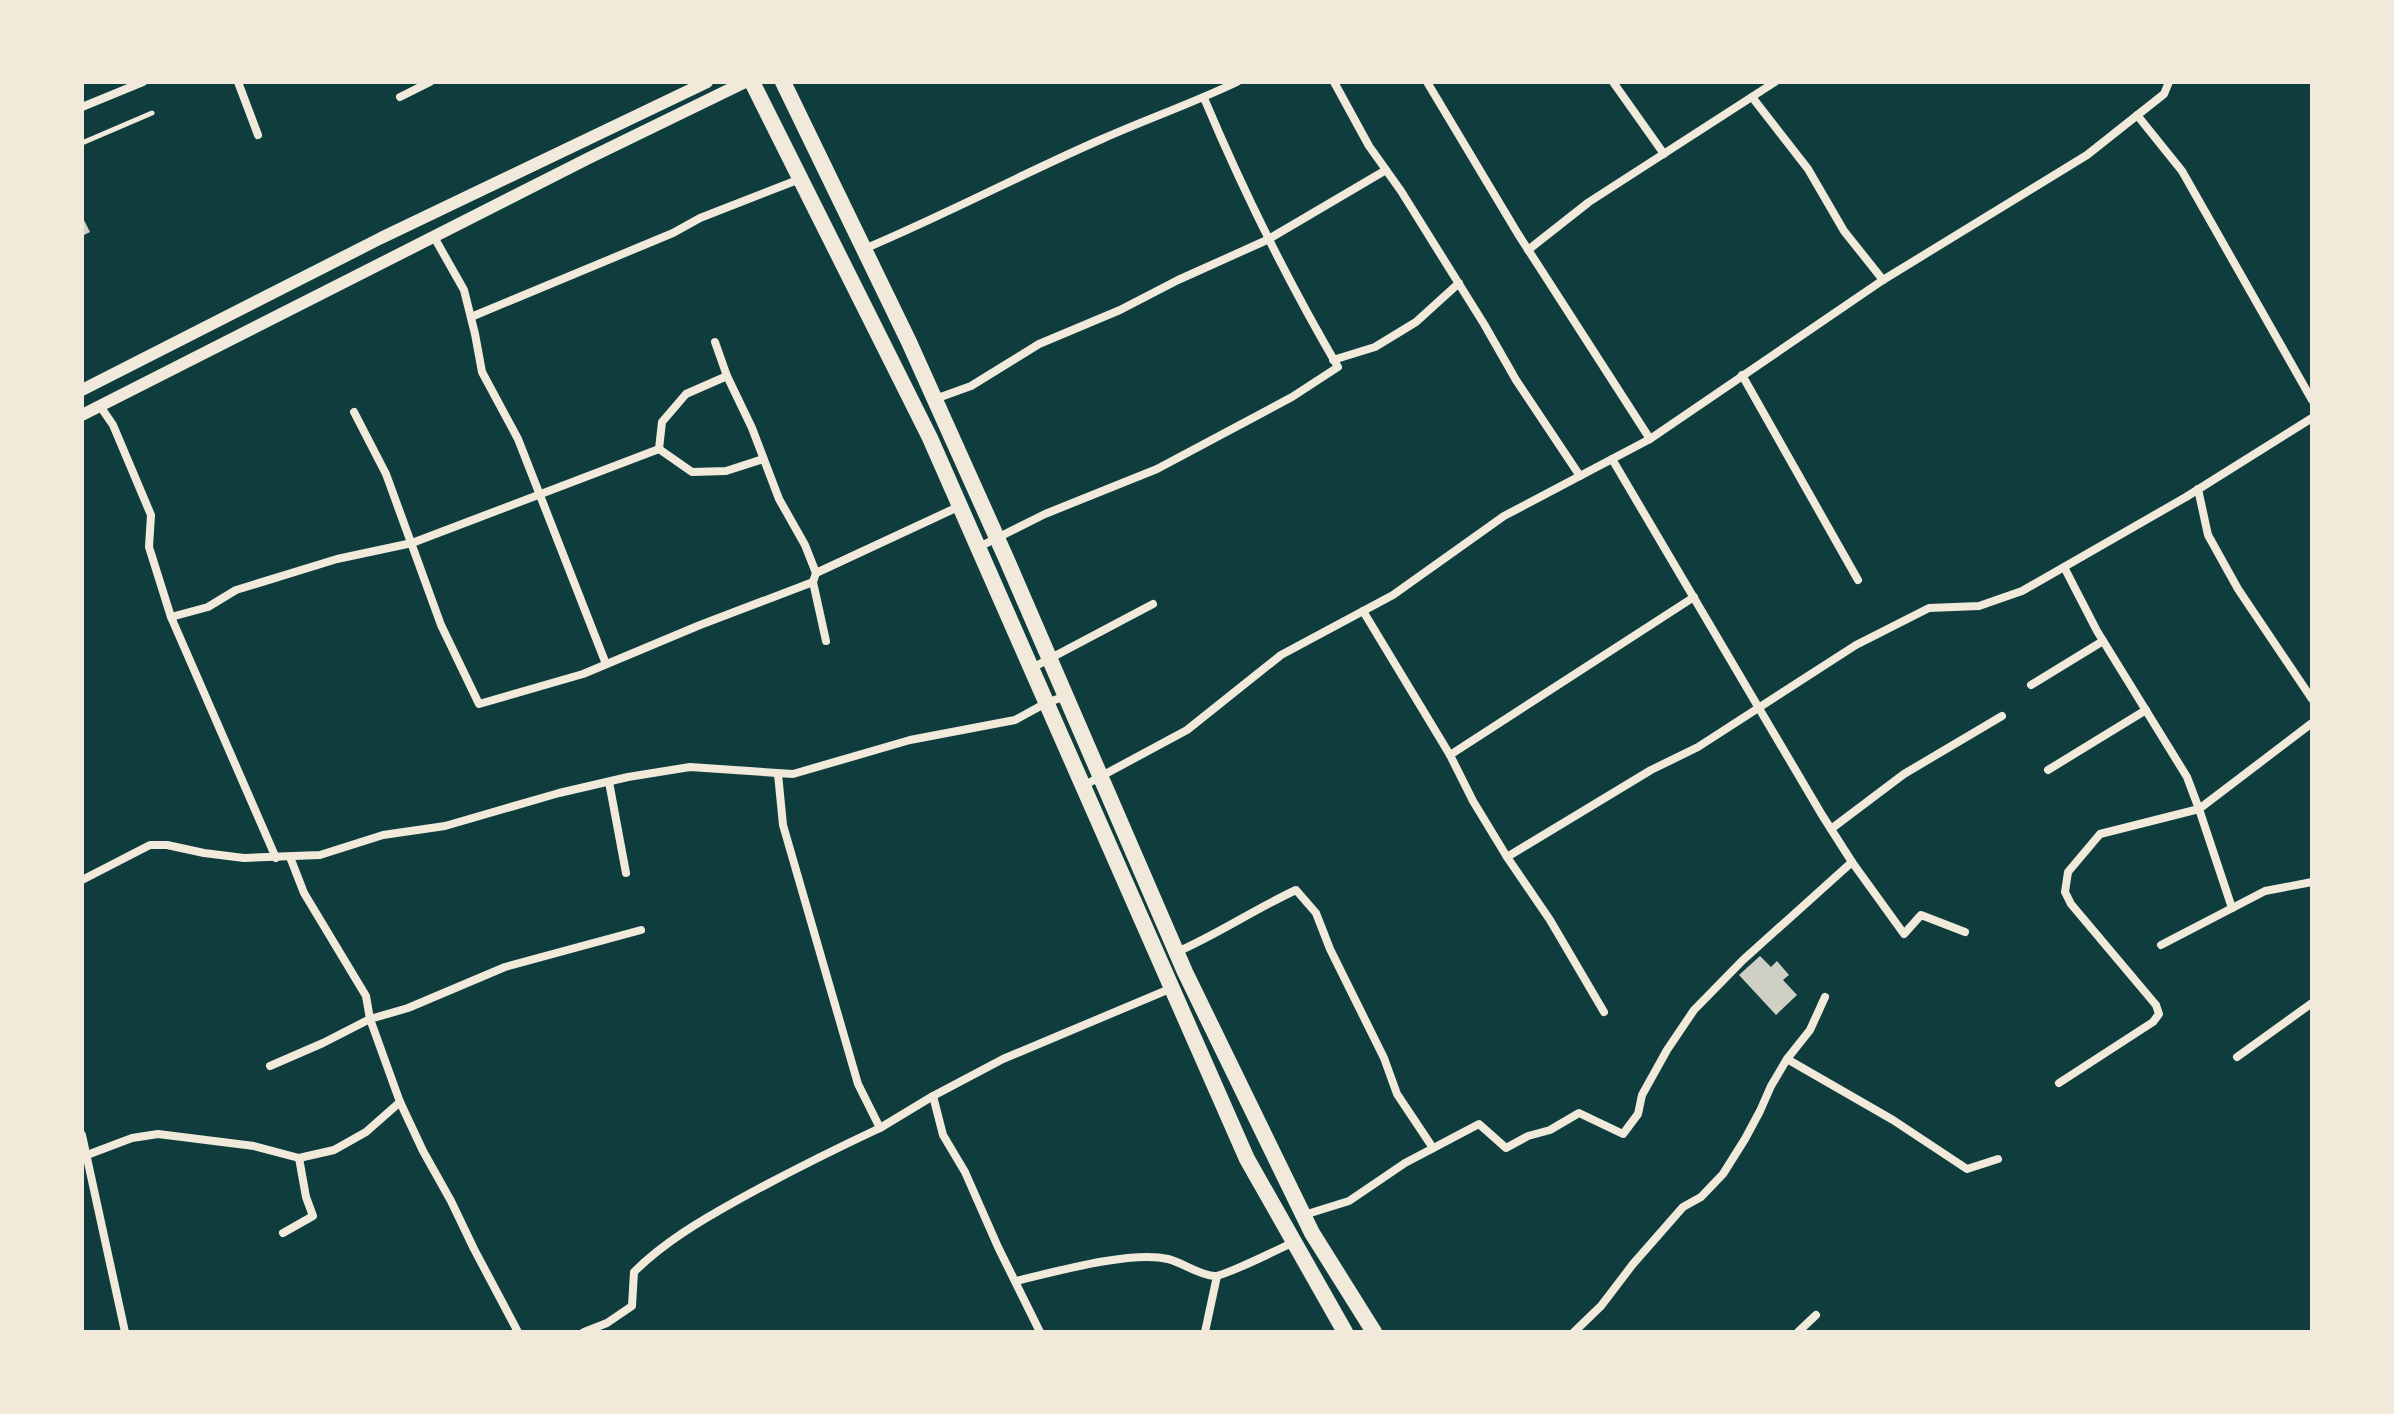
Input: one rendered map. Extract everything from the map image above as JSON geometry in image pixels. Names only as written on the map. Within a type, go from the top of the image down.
[{"type":"highway","points":[[752,82],[930,438],[1247,1159],[1345,1332]]},
{"type":"highway","points":[[783,82],[935,399],[1177,952],[1312,1233],[1374,1332]]},
{"type":"street","points":[[82,107],[143,82]]},
{"type":"street","points":[[238,82],[258,135]]},
{"type":"street","points":[[400,97],[430,82]]},
{"type":"street","points":[[82,390],[381,238],[707,82]]},
{"type":"street","points":[[82,415],[745,82]]},
{"type":"street","points":[[864,250],[1104,138],[1237,82]]},
{"type":"street","points":[[1334,82],[1369,146],[1580,476]]},
{"type":"street","points":[[1427,82],[1528,250],[1650,439]]},
{"type":"street","points":[[1613,82],[1664,154]]},
{"type":"street","points":[[1528,250],[1589,202],[1775,82]]},
{"type":"street","points":[[1083,786],[1187,730],[1281,655],[1393,595],[1504,516],[1650,439],[1883,280],[2087,155],[2164,94],[2169,82]]},
{"type":"street","points":[[1752,97],[1808,169],[1844,231],[1883,280]]},
{"type":"street","points":[[978,548],[1059,507],[1157,469],[1292,397],[1338,367],[1267,240],[1204,98]]},
{"type":"street","points":[[2137,115],[2182,171],[2312,400]]},
{"type":"street","points":[[935,399],[971,386],[1039,344],[1120,310],[1267,240],[1386,170]]},
{"type":"street","points":[[471,317],[801,178]]},
{"type":"street","points":[[434,237],[464,290],[482,372],[518,439],[606,664]]},
{"type":"street","points":[[1333,360],[1375,347],[1416,322],[1459,283]]},
{"type":"street","points":[[715,342],[779,499],[805,545],[815,578],[826,641]]},
{"type":"street","points":[[1742,375],[1858,580]]},
{"type":"street","points":[[659,449],[662,422],[686,394],[727,376]]},
{"type":"street","points":[[100,406],[113,425],[151,515],[149,547],[171,617],[276,858]]},
{"type":"street","points":[[354,412],[386,474],[441,625],[479,704],[583,674],[815,578],[960,506]]},
{"type":"street","points":[[1507,857],[1651,770],[1698,747],[1856,645],[1929,608],[1979,606],[2022,591],[2198,489],[2312,418]]},
{"type":"street","points":[[171,617],[208,607],[236,590],[337,559],[412,543],[659,449]]},
{"type":"street","points":[[659,449],[692,472],[726,471],[763,459]]},
{"type":"street","points":[[1612,459],[1831,829],[1904,934],[1921,915],[1965,932]]},
{"type":"street","points":[[2198,489],[2208,535],[2252,611],[2312,699]]},
{"type":"street","points":[[2064,567],[2103,641],[2187,777],[2232,908]]},
{"type":"street","points":[[1450,755],[1694,597]]},
{"type":"street","points":[[1031,669],[1153,604]]},
{"type":"street","points":[[1363,611],[1450,755],[1473,801],[1550,920],[1604,1012]]},
{"type":"street","points":[[2031,685],[2103,641]]},
{"type":"street","points":[[82,880],[150,845],[244,858],[320,855],[383,835],[445,826],[609,782],[690,767],[793,774],[910,740],[1015,720],[1066,696]]},
{"type":"street","points":[[2048,770],[2146,710]]},
{"type":"street","points":[[1831,829],[1904,774],[2002,716]]},
{"type":"street","points":[[2059,1083],[2153,1022],[2159,1014],[2156,1005],[2071,904],[2065,892],[2068,872],[2100,834],[2199,809],[2312,723]]},
{"type":"street","points":[[778,774],[783,825],[858,1084],[880,1128]]},
{"type":"street","points":[[609,782],[626,873]]},
{"type":"street","points":[[290,857],[304,893],[366,996],[370,1019],[400,1102],[518,1332]]},
{"type":"street","points":[[1304,1215],[1349,1201],[1405,1163],[1479,1124],[1506,1148],[1528,1136],[1550,1130],[1579,1113],[1623,1134],[1638,1114],[1642,1095],[1667,1050],[1694,1010],[1743,960],[1852,862]]},
{"type":"street","points":[[2161,945],[2265,891],[2312,882]]},
{"type":"street","points":[[1177,952],[1296,890],[1316,913],[1330,949],[1384,1058],[1397,1094],[1433,1148]]},
{"type":"street","points":[[270,1066],[370,1019],[420,1003],[505,967],[641,930]]},
{"type":"street","points":[[584,1332],[607,1323],[632,1306],[634,1272],[698,1222],[880,1128],[1003,1059],[1172,988]]},
{"type":"street","points":[[1574,1332],[1601,1306],[1683,1207],[1701,1197],[1723,1174],[1787,1059],[1810,1030],[1825,997]]},
{"type":"street","points":[[2237,1057],[2312,1003]]},
{"type":"street","points":[[1787,1059],[1893,1120],[1967,1169],[1998,1159]]},
{"type":"street","points":[[933,1096],[943,1135],[965,1172],[1040,1332]]},
{"type":"street","points":[[87,1155],[132,1138],[158,1134],[254,1146],[299,1158],[334,1150],[366,1132],[400,1102]]},
{"type":"street","points":[[82,1135],[125,1332]]},
{"type":"street","points":[[283,1233],[313,1216],[299,1158]]},
{"type":"street","points":[[1016,1281],[1135,1258],[1168,1259],[1217,1276],[1296,1241]]},
{"type":"street","points":[[1205,1332],[1217,1276]]},
{"type":"street","points":[[1798,1332],[1816,1315]]},
{"type":"lane","points":[[82,143],[152,113]]},
{"type":"building","points":[[82,216],[90,232],[82,236]]},
{"type":"building","points":[[1760,956],[1771,967],[1777,961],[1789,975],[1783,980],[1797,995],[1776,1015],[1739,975]]}]
